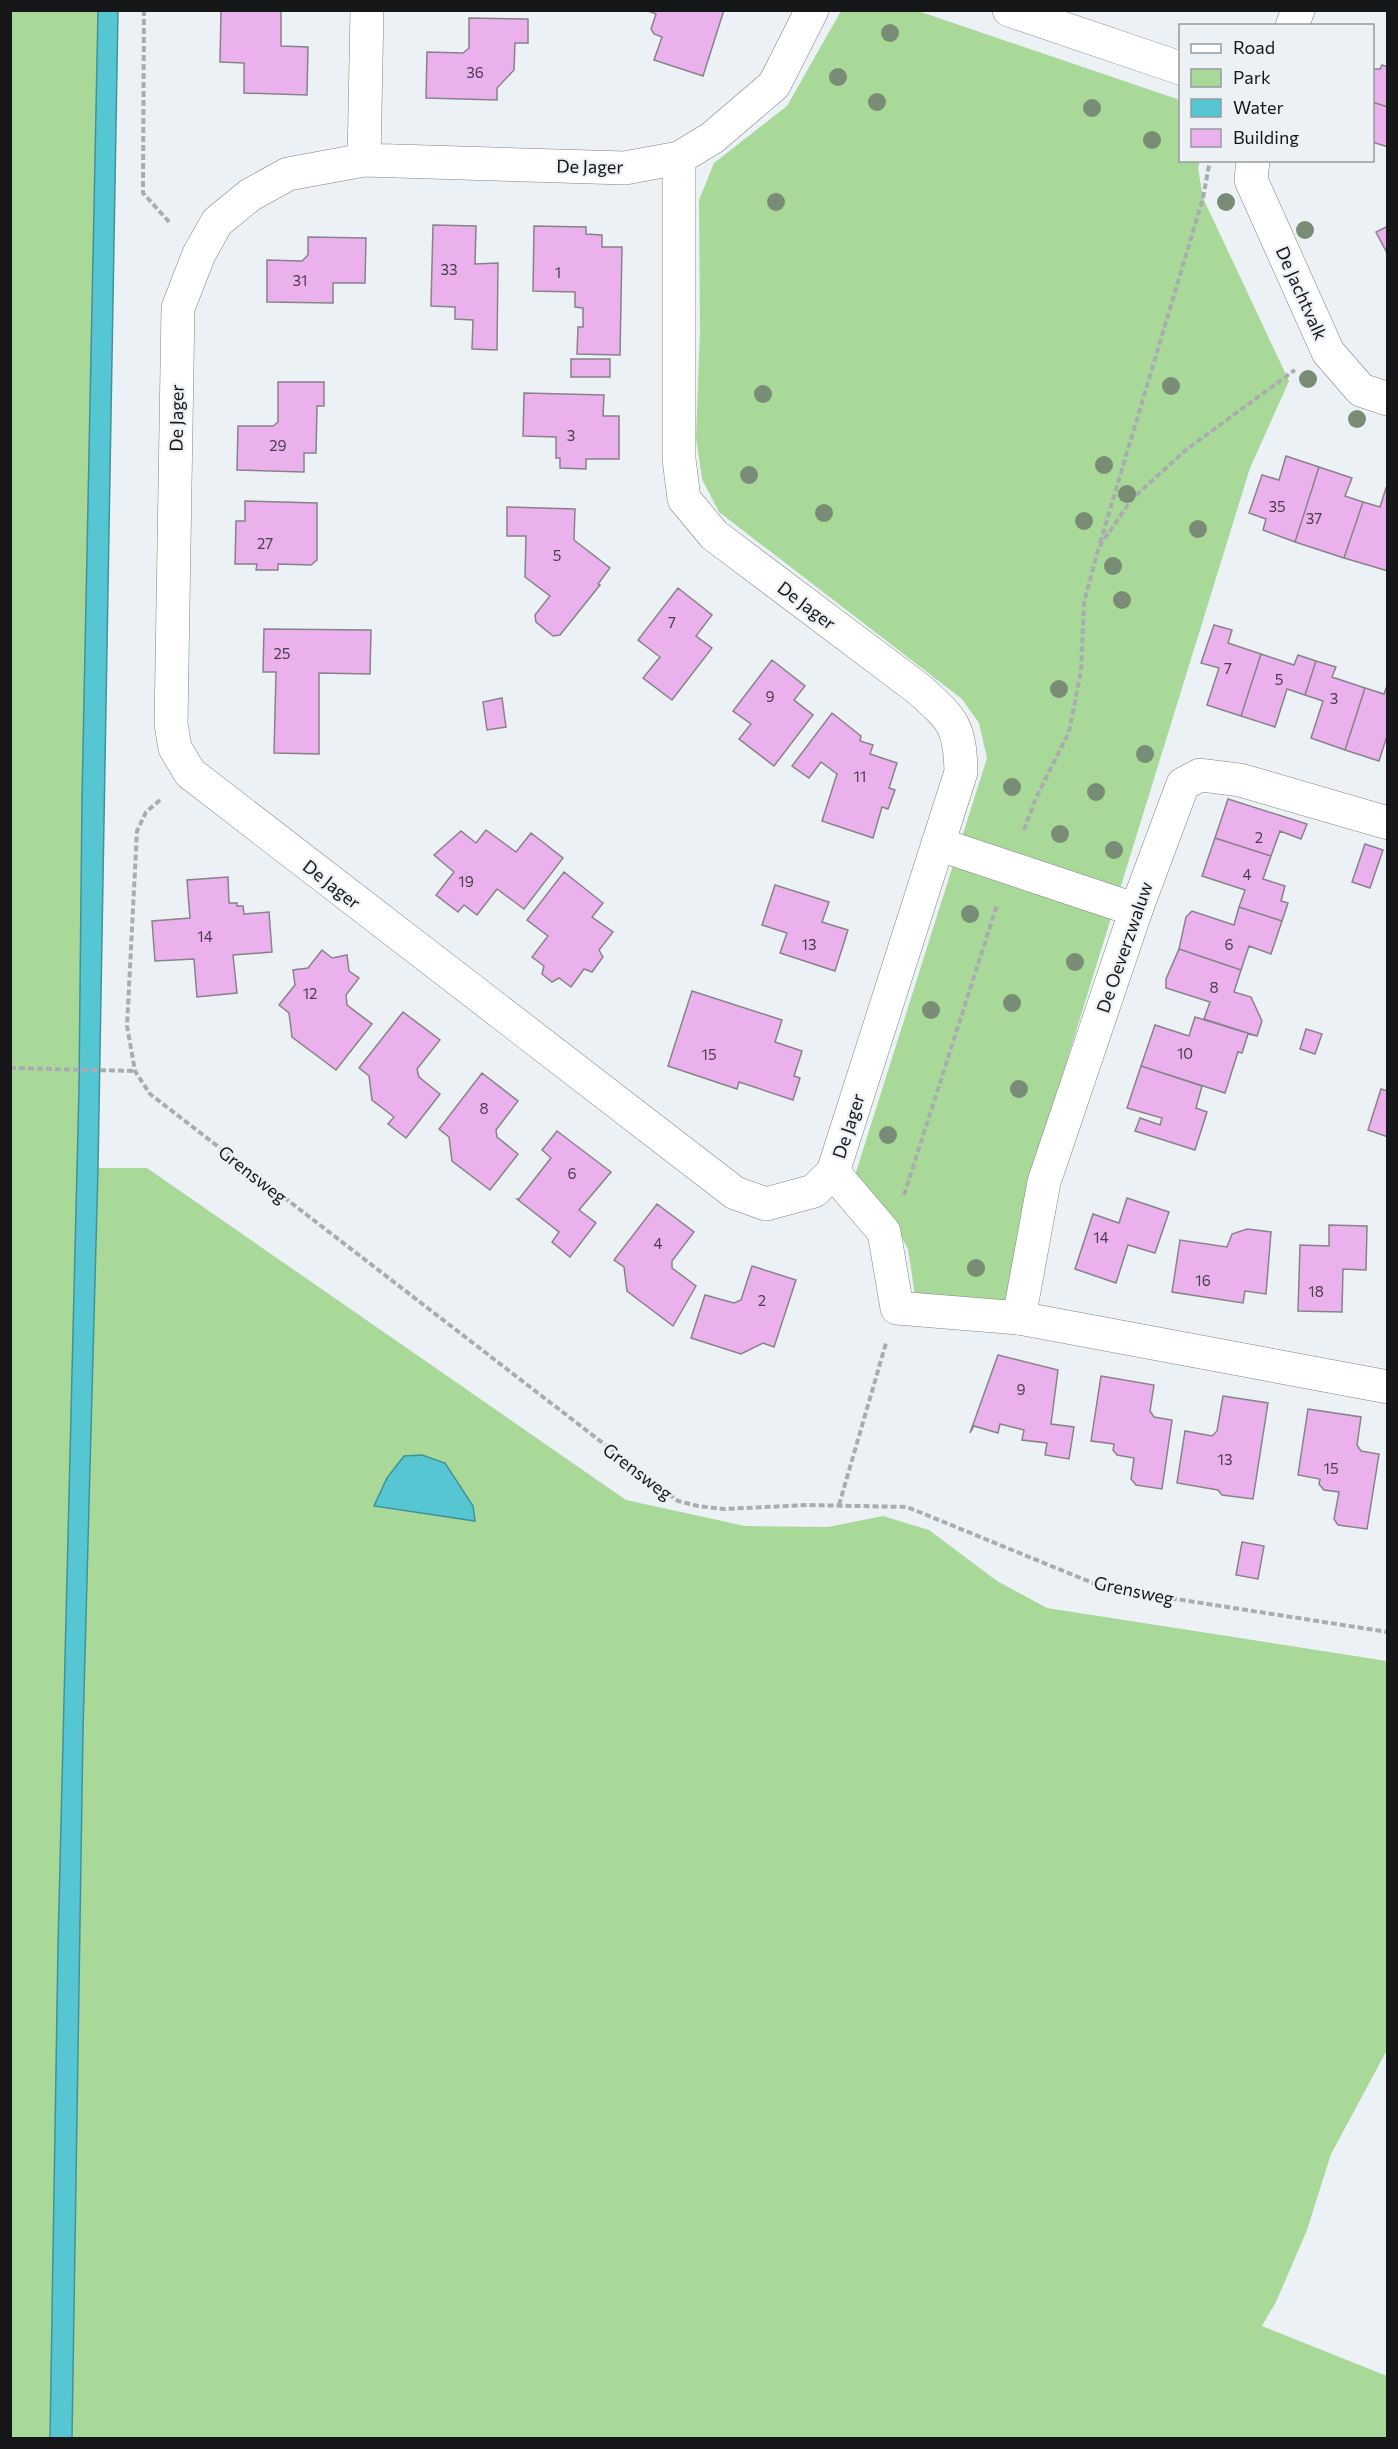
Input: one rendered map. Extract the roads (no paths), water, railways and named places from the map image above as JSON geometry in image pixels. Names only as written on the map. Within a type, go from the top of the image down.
[{"type":"street","points":[[364,160],[367,10]]},
{"type":"street","points":[[679,158],[712,138],[774,85],[812,10]]},
{"type":"street","points":[[1009,10],[1179,68]]},
{"type":"street","name":"De Jager","points":[[679,158],[679,459],[684,499],[714,535],[920,690],[949,716],[960,740],[961,772],[833,1172],[814,1191],[766,1204],[735,1193],[190,773],[175,748],[171,724],[178,308],[199,254],[217,222],[250,195],[288,174],[364,160],[625,168],[679,158]]},
{"type":"street","name":"De Jachtvalk","points":[[1253,162],[1251,180],[1328,352],[1361,390],[1388,399]]},
{"type":"street","name":"De Oeverzwaluw","points":[[1019,1318],[1044,1182],[1136,910],[1183,784],[1200,775],[1240,780],[1388,823]]},
{"type":"street","points":[[938,844],[1136,910]]},
{"type":"street","points":[[833,1172],[884,1232],[897,1308],[1019,1318],[1388,1386]]},
{"type":"water","points":[[118,10],[98,1168],[83,1730],[72,2438],[50,2438],[58,1946],[79,1087],[82,798],[98,11]]},
{"type":"water","points":[[422,1455],[445,1463],[473,1506],[475,1521],[374,1506],[387,1478],[404,1456]]}]
